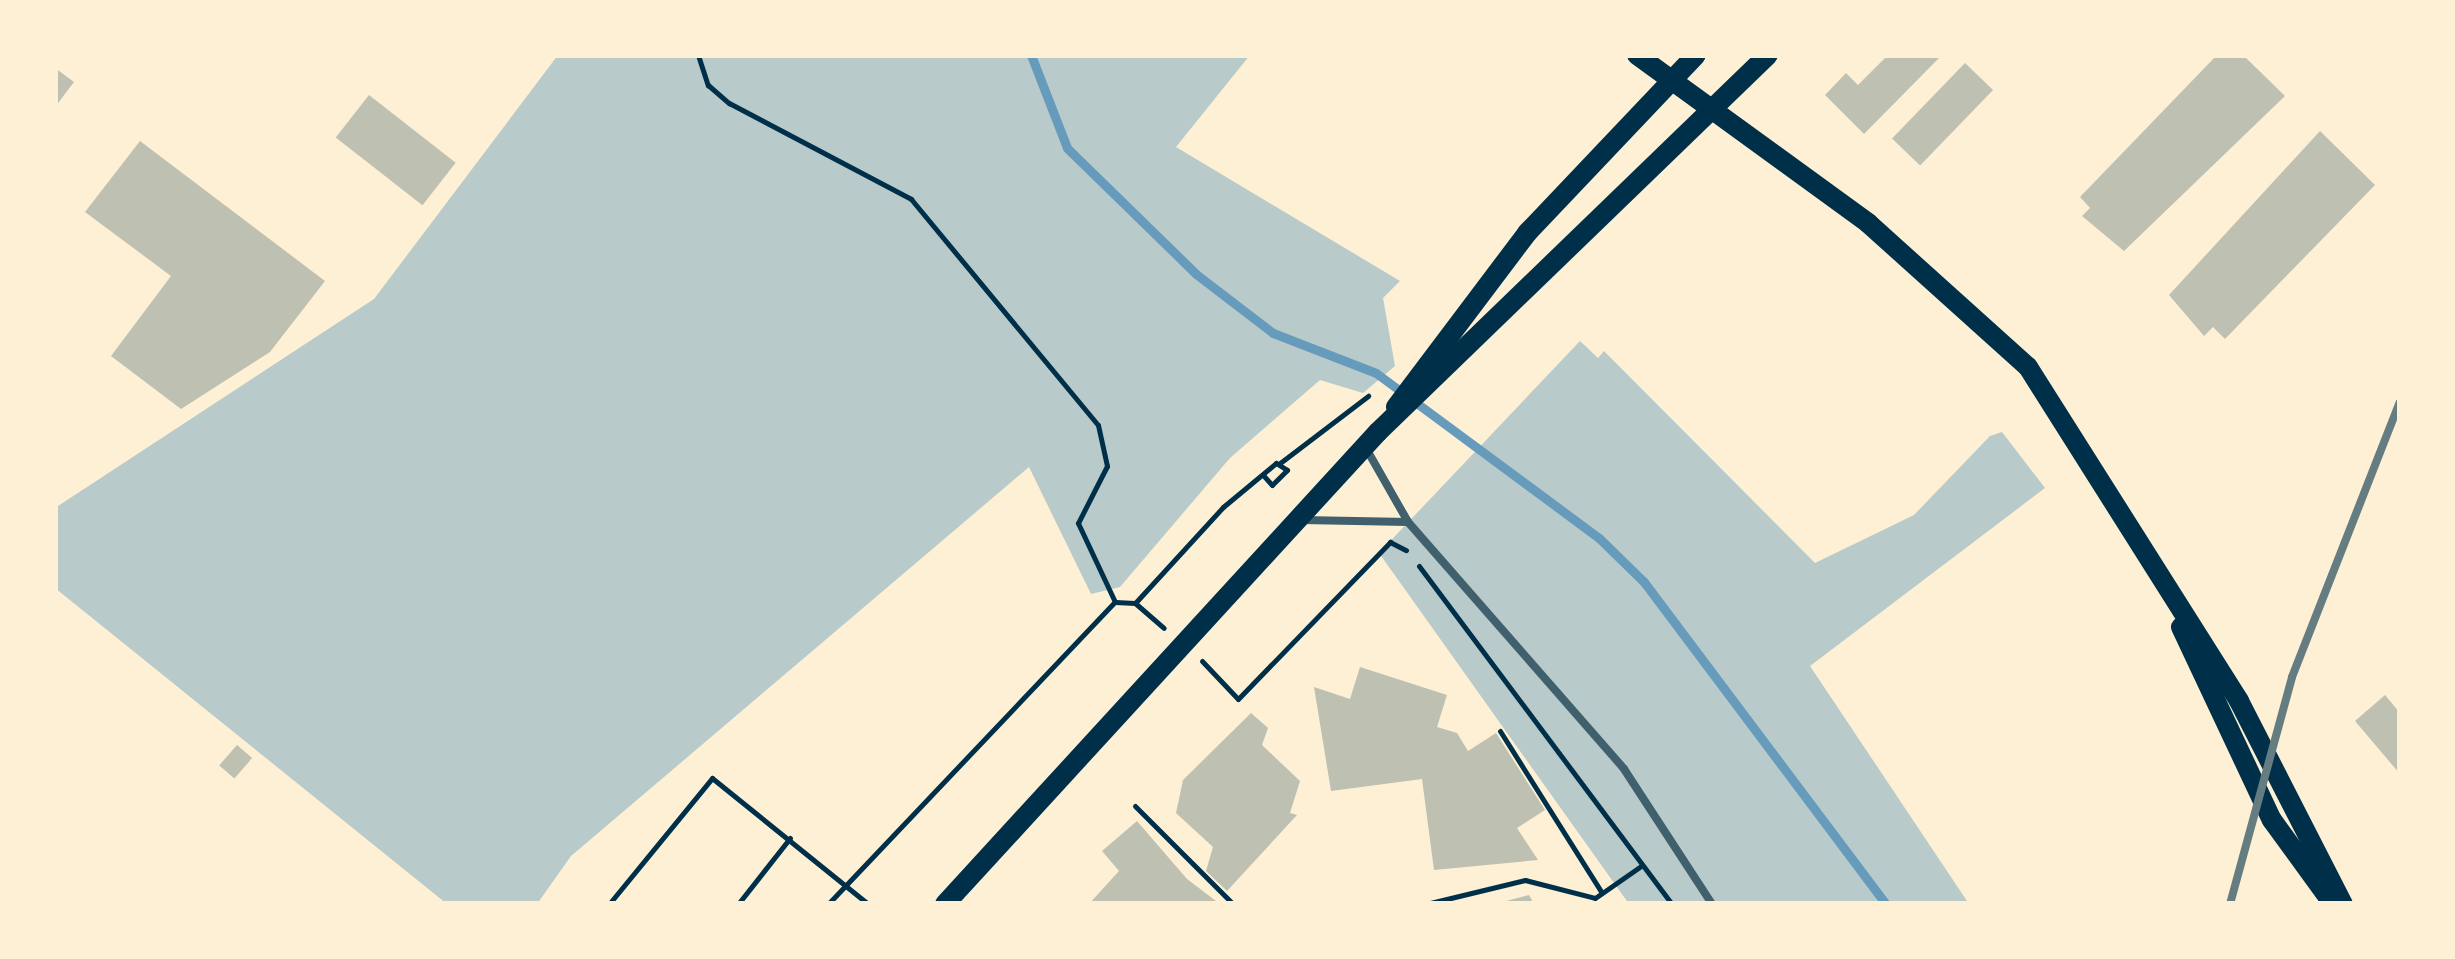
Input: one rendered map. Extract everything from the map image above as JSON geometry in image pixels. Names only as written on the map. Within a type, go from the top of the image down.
[{"type":"main road","points":[[1637,55],[1868,223],[1999,336],[2079,436],[2239,701],[2343,904]]},
{"type":"main road","points":[[1425,382],[1526,233],[1696,55]]},
{"type":"main road","points":[[945,904],[1294,520],[1425,382],[1768,55]]},
{"type":"main road","points":[[2148,552],[2265,807],[2332,904]]},
{"type":"lane","points":[[1372,439],[1408,522],[1624,769],[1712,904]]},
{"type":"lane","points":[[1294,520],[1408,522]]},
{"type":"path","points":[[698,55],[708,84],[729,103],[911,199],[1102,430],[1106,466],[1078,523],[1115,602]]},
{"type":"path","points":[[1135,603],[1262,475],[1368,396]]},
{"type":"path","points":[[1262,475],[1272,485],[1286,470],[1280,463]]},
{"type":"path","points":[[1222,684],[1238,699],[1390,542],[1414,559],[1672,904]]},
{"type":"path","points":[[828,904],[1115,602],[1135,603],[1147,614]]},
{"type":"path","points":[[1500,731],[1602,894]]},
{"type":"path","points":[[609,904],[712,778],[868,904]]},
{"type":"path","points":[[1135,806],[1233,904]]},
{"type":"path","points":[[738,904],[790,838]]},
{"type":"path","points":[[1432,903],[1525,880],[1602,894],[1641,866]]},
{"type":"path","points":[[1269,904],[1300,904]]},
{"type":"shaded area","points":[[558,55],[1250,55],[1176,147],[1400,281],[1383,298],[1395,366],[1363,393],[1320,380],[1230,458],[1120,587],[1091,594],[1029,467],[571,856],[537,904],[447,904],[55,588],[55,508],[374,299]]},
{"type":"shaded area","points":[[1580,341],[1598,358],[1604,351],[1815,563],[1914,515],[1990,436],[2002,432],[2045,488],[1810,666],[1969,904],[1629,904],[1379,553]]},
{"type":"building","points":[[1888,55],[1942,55],[1864,134],[1825,95],[1846,73],[1858,85]]},
{"type":"building","points":[[2217,55],[2243,55],[2285,96],[2124,251],[2082,216],[2090,208],[2080,197]]},
{"type":"building","points":[[1965,63],[1993,90],[1920,166],[1892,139]]},
{"type":"building","points":[[55,68],[74,82],[55,107]]},
{"type":"building","points":[[369,95],[456,163],[422,205],[336,138]]},
{"type":"building","points":[[2320,131],[2375,185],[2225,339],[2213,327],[2204,336],[2169,295]]},
{"type":"building","points":[[140,141],[325,281],[270,352],[181,409],[111,356],[171,276],[85,212]]},
{"type":"building","points":[[1360,667],[1447,695],[1437,727],[1457,733],[1468,751],[1496,733],[1545,810],[1517,828],[1538,860],[1434,870],[1422,779],[1331,791],[1314,687],[1350,699]]},
{"type":"building","points":[[2385,695],[2400,713],[2400,774],[2355,721]]},
{"type":"building","points":[[1251,713],[1268,728],[1262,745],[1300,781],[1290,813],[1297,815],[1227,891],[1206,871],[1213,847],[1176,813],[1183,780]]},
{"type":"building","points":[[237,745],[252,758],[234,778],[219,765]]},
{"type":"building","points":[[1137,821],[1187,879],[1220,904],[1089,904],[1119,871],[1102,851]]},
{"type":"building","points":[[1529,895],[1534,904],[1499,904],[1499,903]]},
{"type":"waterway","points":[[1031,55],[1067,148],[1196,274],[1273,333],[1376,373],[1599,538],[1644,582],[1886,904]]},
{"type":"railway","points":[[2230,904],[2292,677],[2400,402]]}]
